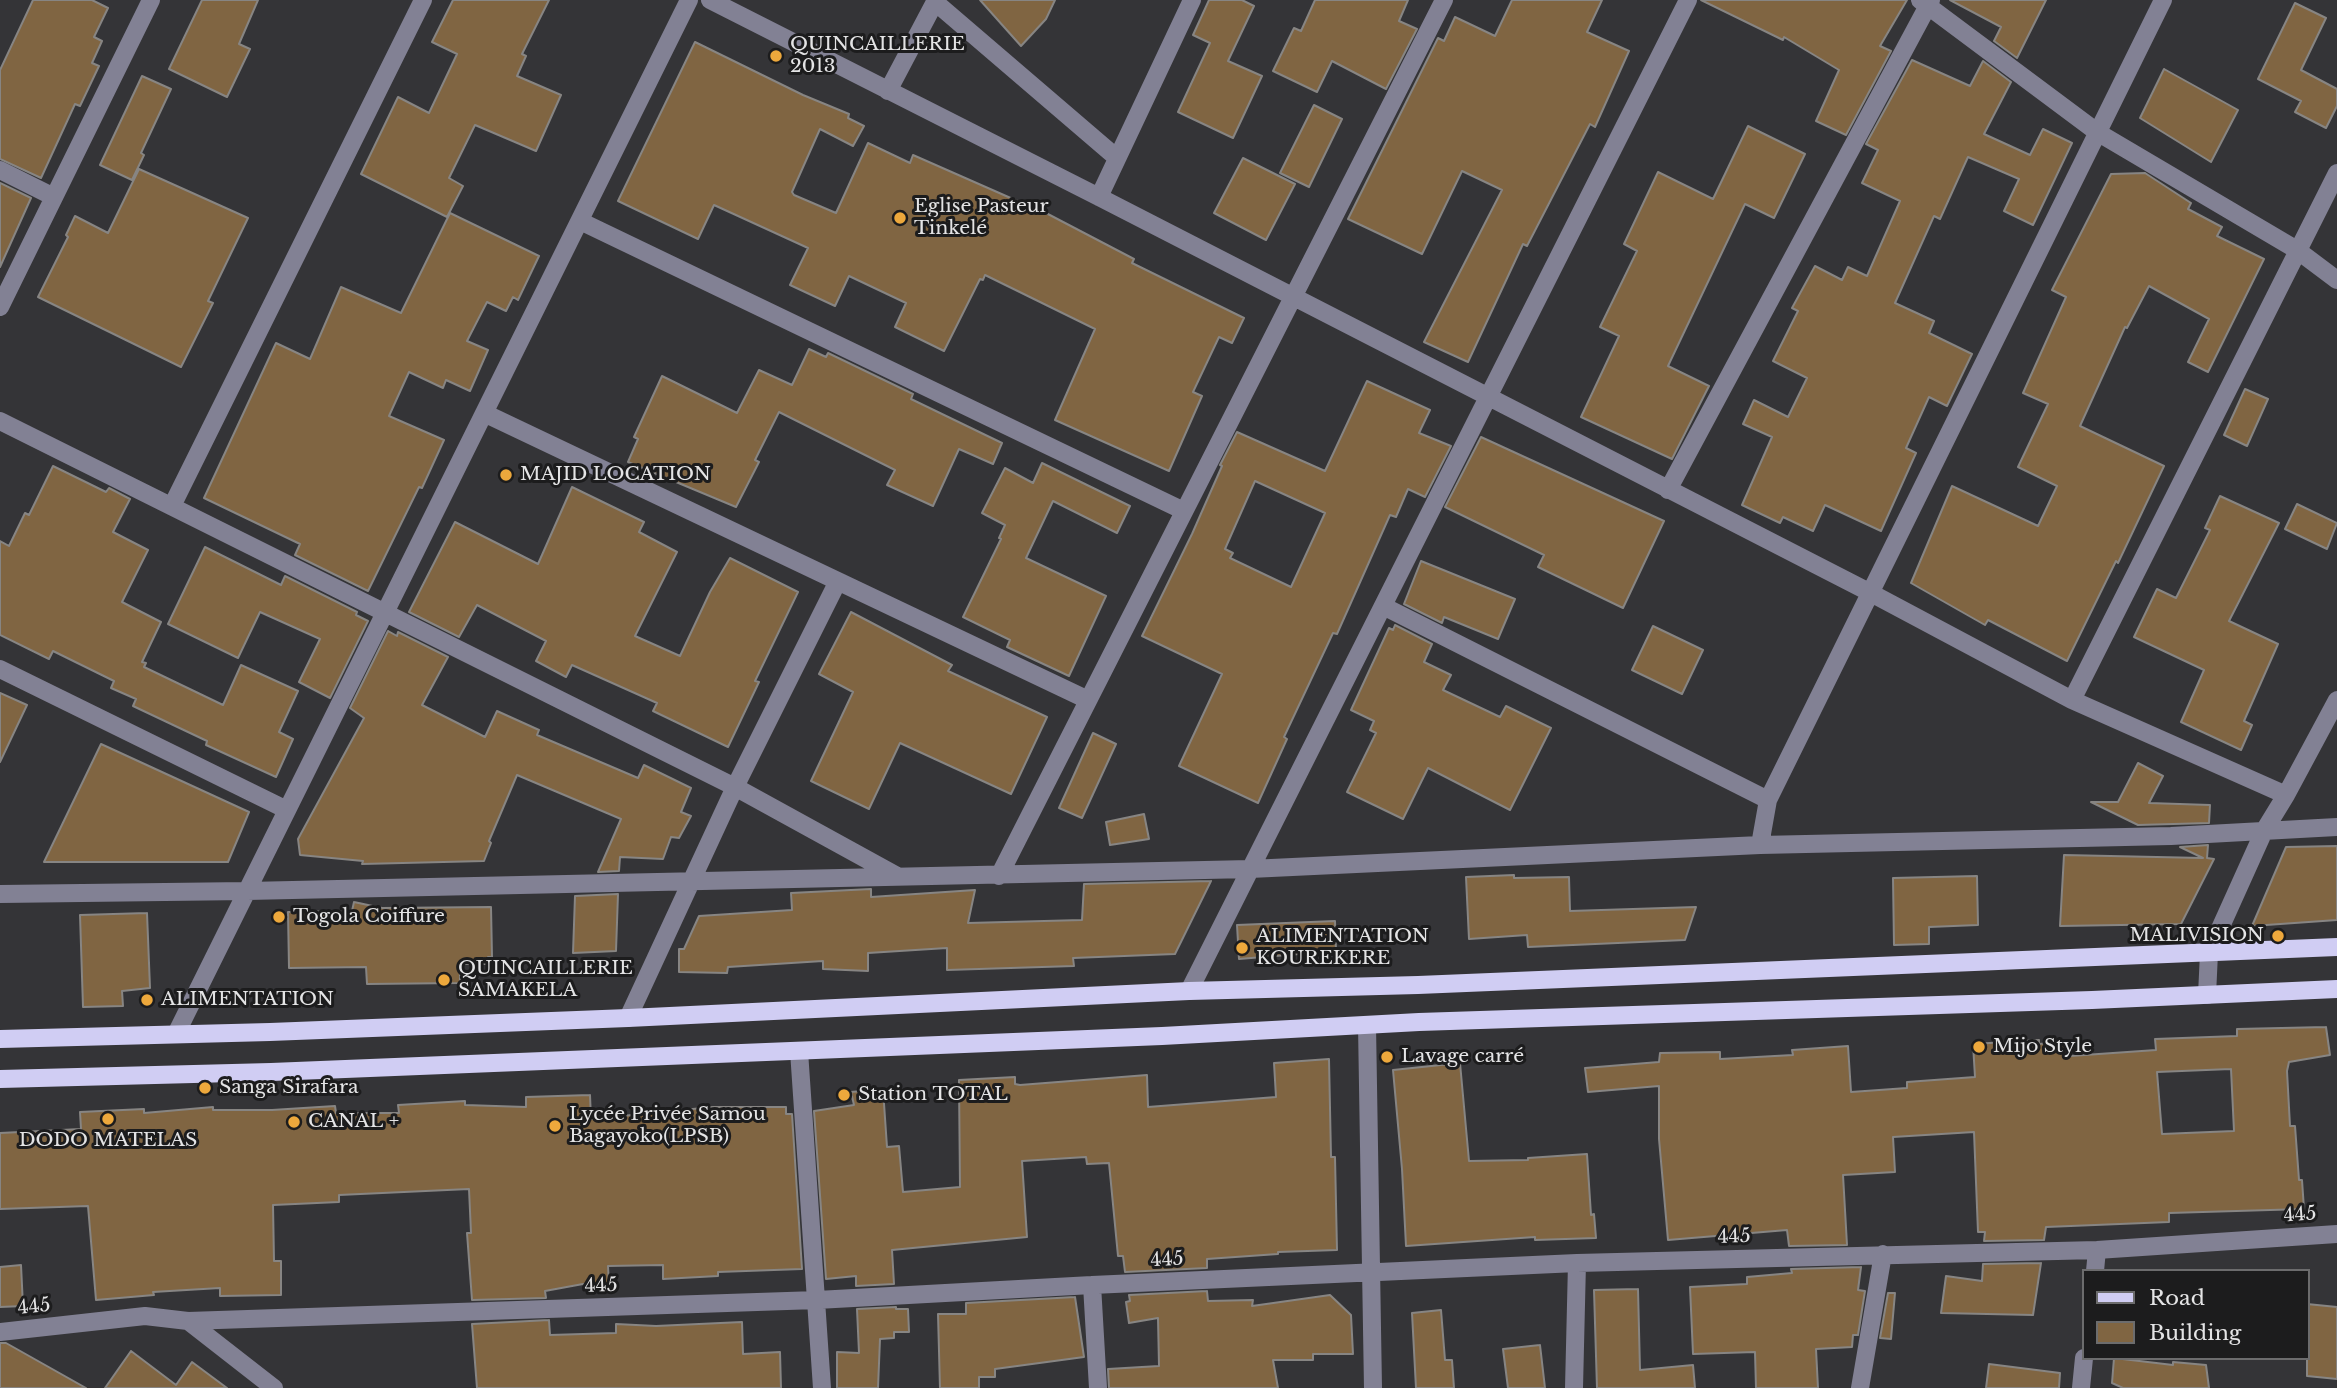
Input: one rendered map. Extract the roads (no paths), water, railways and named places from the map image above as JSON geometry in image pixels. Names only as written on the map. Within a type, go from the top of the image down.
[{"type":"main road","points":[[0,1039],[628,1018],[1189,991],[1318,989],[2337,947]]},
{"type":"main road","points":[[0,1079],[271,1072],[1162,1036],[1367,1025],[2337,989]]},
{"type":"street","points":[[0,307],[151,0]]},
{"type":"street","points":[[172,506],[423,0]]},
{"type":"street","points":[[176,1034],[689,0]]},
{"type":"street","points":[[710,0],[1869,592],[2072,700],[2287,795]]},
{"type":"street","points":[[1099,197],[1192,0]]},
{"type":"street","points":[[999,876],[1444,0]]},
{"type":"street","points":[[1189,991],[1688,0]]},
{"type":"street","points":[[1760,845],[1768,800],[2163,0]]},
{"type":"street","points":[[888,91],[936,1],[1117,158]]},
{"type":"street","points":[[1668,490],[1926,2],[2097,132],[2297,250],[2337,280]]},
{"type":"street","points":[[0,170],[54,197]]},
{"type":"street","points":[[2072,700],[2337,173]]},
{"type":"street","points":[[580,221],[1184,511]]},
{"type":"street","points":[[484,413],[1088,700]]},
{"type":"street","points":[[0,421],[734,787],[900,878]]},
{"type":"street","points":[[628,1018],[734,787],[838,581]]},
{"type":"street","points":[[1383,606],[1768,800]]},
{"type":"street","points":[[0,669],[287,810]]},
{"type":"street","points":[[2207,995],[2209,953],[2264,831],[2287,795],[2337,701]]},
{"type":"street","points":[[0,894],[1250,869],[1760,845],[2337,827]]},
{"type":"street","points":[[1367,1025],[1373,1388]]},
{"type":"street","points":[[799,1051],[822,1388]]},
{"type":"street","name":"445","points":[[0,1332],[145,1317],[188,1321],[817,1300],[1577,1263],[2097,1250],[2337,1234]]},
{"type":"street","points":[[2095,1269],[2097,1250]]},
{"type":"street","points":[[1860,1388],[1883,1254]]},
{"type":"street","points":[[1574,1388],[1577,1263]]},
{"type":"street","points":[[1092,1285],[1098,1388]]},
{"type":"street","points":[[188,1321],[274,1388]]},
{"type":"street","points":[[2081,1388],[2084,1360]]},
{"type":"place","name":"QUINCAILLERIE 2013","points":[[776,56]]},
{"type":"place","name":"Eglise Pasteur Tinkelé","points":[[900,218]]},
{"type":"place","name":"MAJID LOCATION","points":[[506,475]]},
{"type":"place","name":"Togola Coiffure","points":[[279,917]]},
{"type":"place","name":"MALIVISION","points":[[2278,936]]},
{"type":"place","name":"ALIMENTATION KOUREKERE","points":[[1242,948]]},
{"type":"place","name":"QUINCAILLERIE SAMAKELA","points":[[444,980]]},
{"type":"place","name":"ALIMENTATION","points":[[147,1000]]},
{"type":"place","name":"Mijo Style","points":[[1979,1047]]},
{"type":"place","name":"Lavage carré","points":[[1387,1057]]},
{"type":"place","name":"Sanga Sirafara","points":[[205,1088]]},
{"type":"place","name":"Station TOTAL","points":[[844,1095]]},
{"type":"place","name":"DODO MATELAS","points":[[108,1119]]},
{"type":"place","name":"CANAL +","points":[[294,1122]]},
{"type":"place","name":"Lycée Privée Samou Bagayoko(LPSB)","points":[[555,1126]]}]
